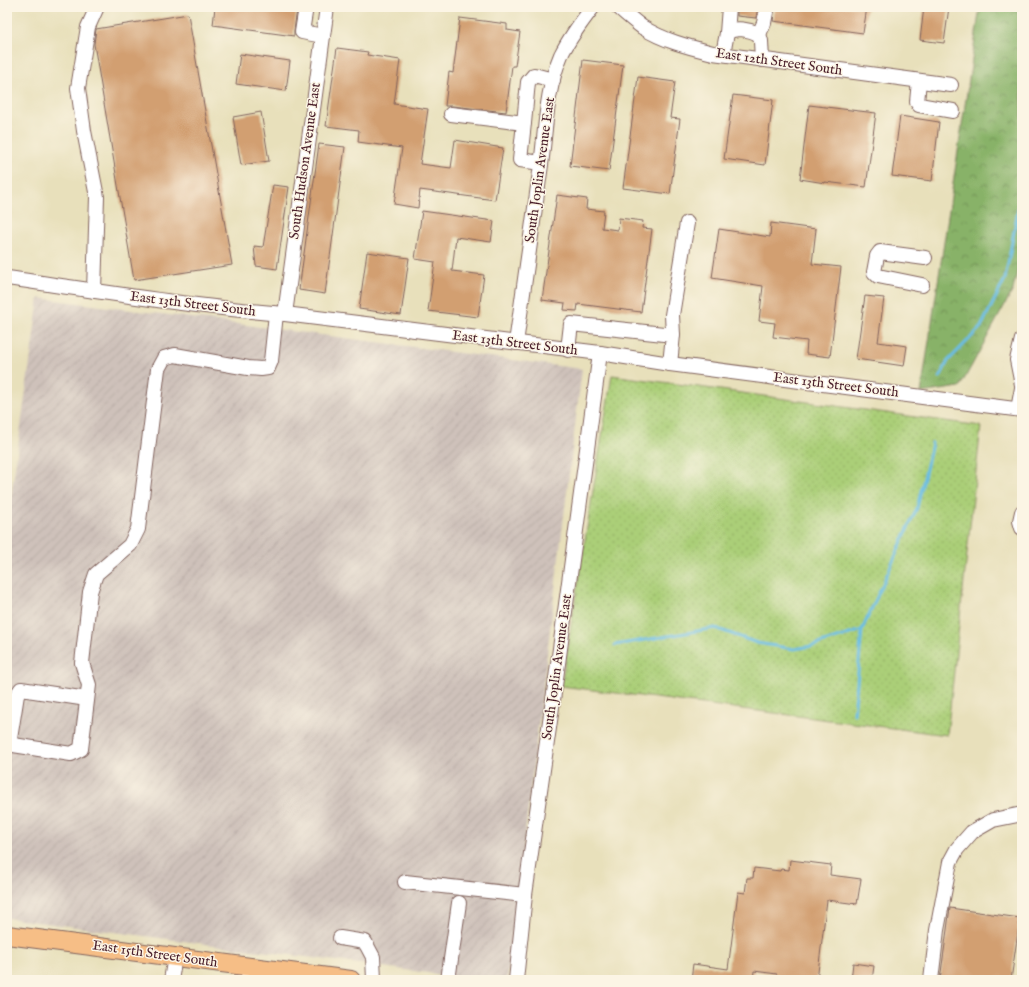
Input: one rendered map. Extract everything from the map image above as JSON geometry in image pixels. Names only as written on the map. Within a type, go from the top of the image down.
[{"type":"main road","name":"East 15th Street South","points":[[7,935],[175,957],[248,973],[351,980]]},
{"type":"street","points":[[94,291],[97,197],[84,131],[78,88],[88,27],[97,7]]},
{"type":"street","points":[[306,7],[302,32],[322,36]]},
{"type":"street","name":"South Hudson Avenue East","points":[[87,699],[89,685],[82,663],[90,592],[96,574],[130,545],[138,529],[158,369],[164,358],[175,355],[261,369],[268,368],[271,361],[280,314],[326,7]]},
{"type":"street","name":"South Joplin Avenue East","points":[[516,343],[548,101],[561,54],[580,23],[593,7]]},
{"type":"street","name":"East 12th Street South","points":[[618,7],[642,27],[665,39],[691,48],[762,60],[951,85]]},
{"type":"street","points":[[723,54],[730,7]]},
{"type":"street","points":[[762,60],[759,34],[764,24],[767,7]]},
{"type":"street","points":[[727,33],[729,30],[735,29],[759,34]]},
{"type":"street","points":[[541,163],[520,160],[528,82],[534,75],[553,80]]},
{"type":"street","points":[[919,81],[917,102],[919,105],[953,111]]},
{"type":"street","points":[[451,114],[524,123]]},
{"type":"street","points":[[670,364],[673,335],[672,315],[687,224]]},
{"type":"street","points":[[922,285],[878,276],[874,272],[876,256],[880,252],[925,258]]},
{"type":"street","name":"East 13th Street South","points":[[7,278],[255,312],[600,353],[670,364],[1020,410]]},
{"type":"street","points":[[568,350],[571,324],[673,335]]},
{"type":"street","points":[[1022,339],[1017,360],[1022,385]]},
{"type":"street","name":"South Joplin Avenue East","points":[[516,980],[525,895],[600,353]]},
{"type":"street","points":[[1020,410],[1022,388]]},
{"type":"street","points":[[1022,512],[1020,521],[1022,528]]},
{"type":"street","points":[[21,689],[87,699],[81,749],[71,754],[8,745],[17,695],[21,689]]},
{"type":"street","points":[[931,980],[937,930],[950,862],[957,849],[972,832],[993,820],[1022,814]]},
{"type":"street","points":[[406,882],[525,895]]},
{"type":"street","points":[[448,980],[459,903]]},
{"type":"street","points":[[340,938],[365,942],[373,957],[374,980]]},
{"type":"street","points":[[171,980],[175,957]]},
{"type":"shaded area","points":[[39,298],[582,369],[507,980],[482,980],[7,918],[7,525]]},
{"type":"green space","points":[[980,7],[1022,7],[1022,250],[1013,290],[960,387],[921,393]]},
{"type":"green space","points":[[612,375],[981,426],[947,735],[561,686]]},
{"type":"building","points":[[215,7],[286,7],[297,9],[294,36],[213,25]]},
{"type":"building","points":[[737,7],[758,7],[756,18],[737,16]]},
{"type":"building","points":[[775,7],[867,7],[863,33],[773,21]]},
{"type":"building","points":[[924,7],[949,7],[944,43],[920,40]]},
{"type":"building","points":[[188,14],[232,265],[134,280],[94,44],[96,29]]},
{"type":"building","points":[[460,18],[507,24],[507,30],[520,32],[515,66],[512,66],[506,112],[445,106],[449,72],[453,73]]},
{"type":"building","points":[[337,48],[368,52],[367,55],[400,60],[394,104],[428,109],[420,164],[451,168],[455,140],[503,148],[495,200],[420,190],[418,208],[394,204],[402,148],[358,142],[359,130],[326,126]]},
{"type":"building","points":[[240,54],[290,61],[286,91],[236,84]]},
{"type":"building","points":[[583,60],[623,65],[609,171],[570,166]]},
{"type":"building","points":[[638,77],[675,82],[670,118],[680,119],[670,194],[623,188]]},
{"type":"building","points":[[733,95],[773,100],[765,165],[724,159]]},
{"type":"building","points":[[809,105],[876,113],[866,187],[800,179]]},
{"type":"building","points":[[261,112],[269,161],[241,165],[233,117]]},
{"type":"building","points":[[900,116],[939,122],[932,181],[892,176]]},
{"type":"building","points":[[319,144],[345,147],[325,294],[299,290]]},
{"type":"building","points":[[273,185],[289,187],[277,269],[256,266],[254,246],[263,247]]},
{"type":"building","points":[[557,195],[587,199],[586,209],[604,211],[602,228],[618,230],[619,218],[643,221],[642,228],[652,229],[641,312],[578,304],[577,311],[564,310],[565,303],[542,300]]},
{"type":"building","points":[[422,211],[494,221],[491,242],[456,237],[452,271],[484,275],[478,317],[428,311],[435,262],[415,259]]},
{"type":"building","points":[[771,223],[816,229],[812,264],[841,267],[830,357],[806,354],[807,341],[773,337],[775,323],[759,321],[763,286],[712,278],[719,229],[770,237]]},
{"type":"building","points":[[367,252],[409,258],[401,315],[359,309]]},
{"type":"building","points":[[865,296],[884,298],[878,342],[907,346],[904,366],[856,359]]},
{"type":"building","points":[[790,860],[831,865],[830,875],[861,879],[857,904],[827,900],[817,980],[777,980],[777,974],[754,971],[753,980],[691,980],[693,964],[728,969],[738,892],[745,893],[747,878],[753,878],[754,868],[780,871],[781,869],[789,870]]},
{"type":"building","points":[[950,908],[1020,918],[1011,980],[940,980]]},
{"type":"building","points":[[853,963],[874,966],[872,980],[851,980]]},
{"type":"waterway","points":[[940,377],[948,361],[981,327],[1005,279],[1019,205],[1022,197]]},
{"type":"waterway","points":[[854,714],[862,630],[917,508],[932,443]]},
{"type":"waterway","points":[[615,645],[715,628],[757,643],[794,649],[812,646],[862,630]]}]
